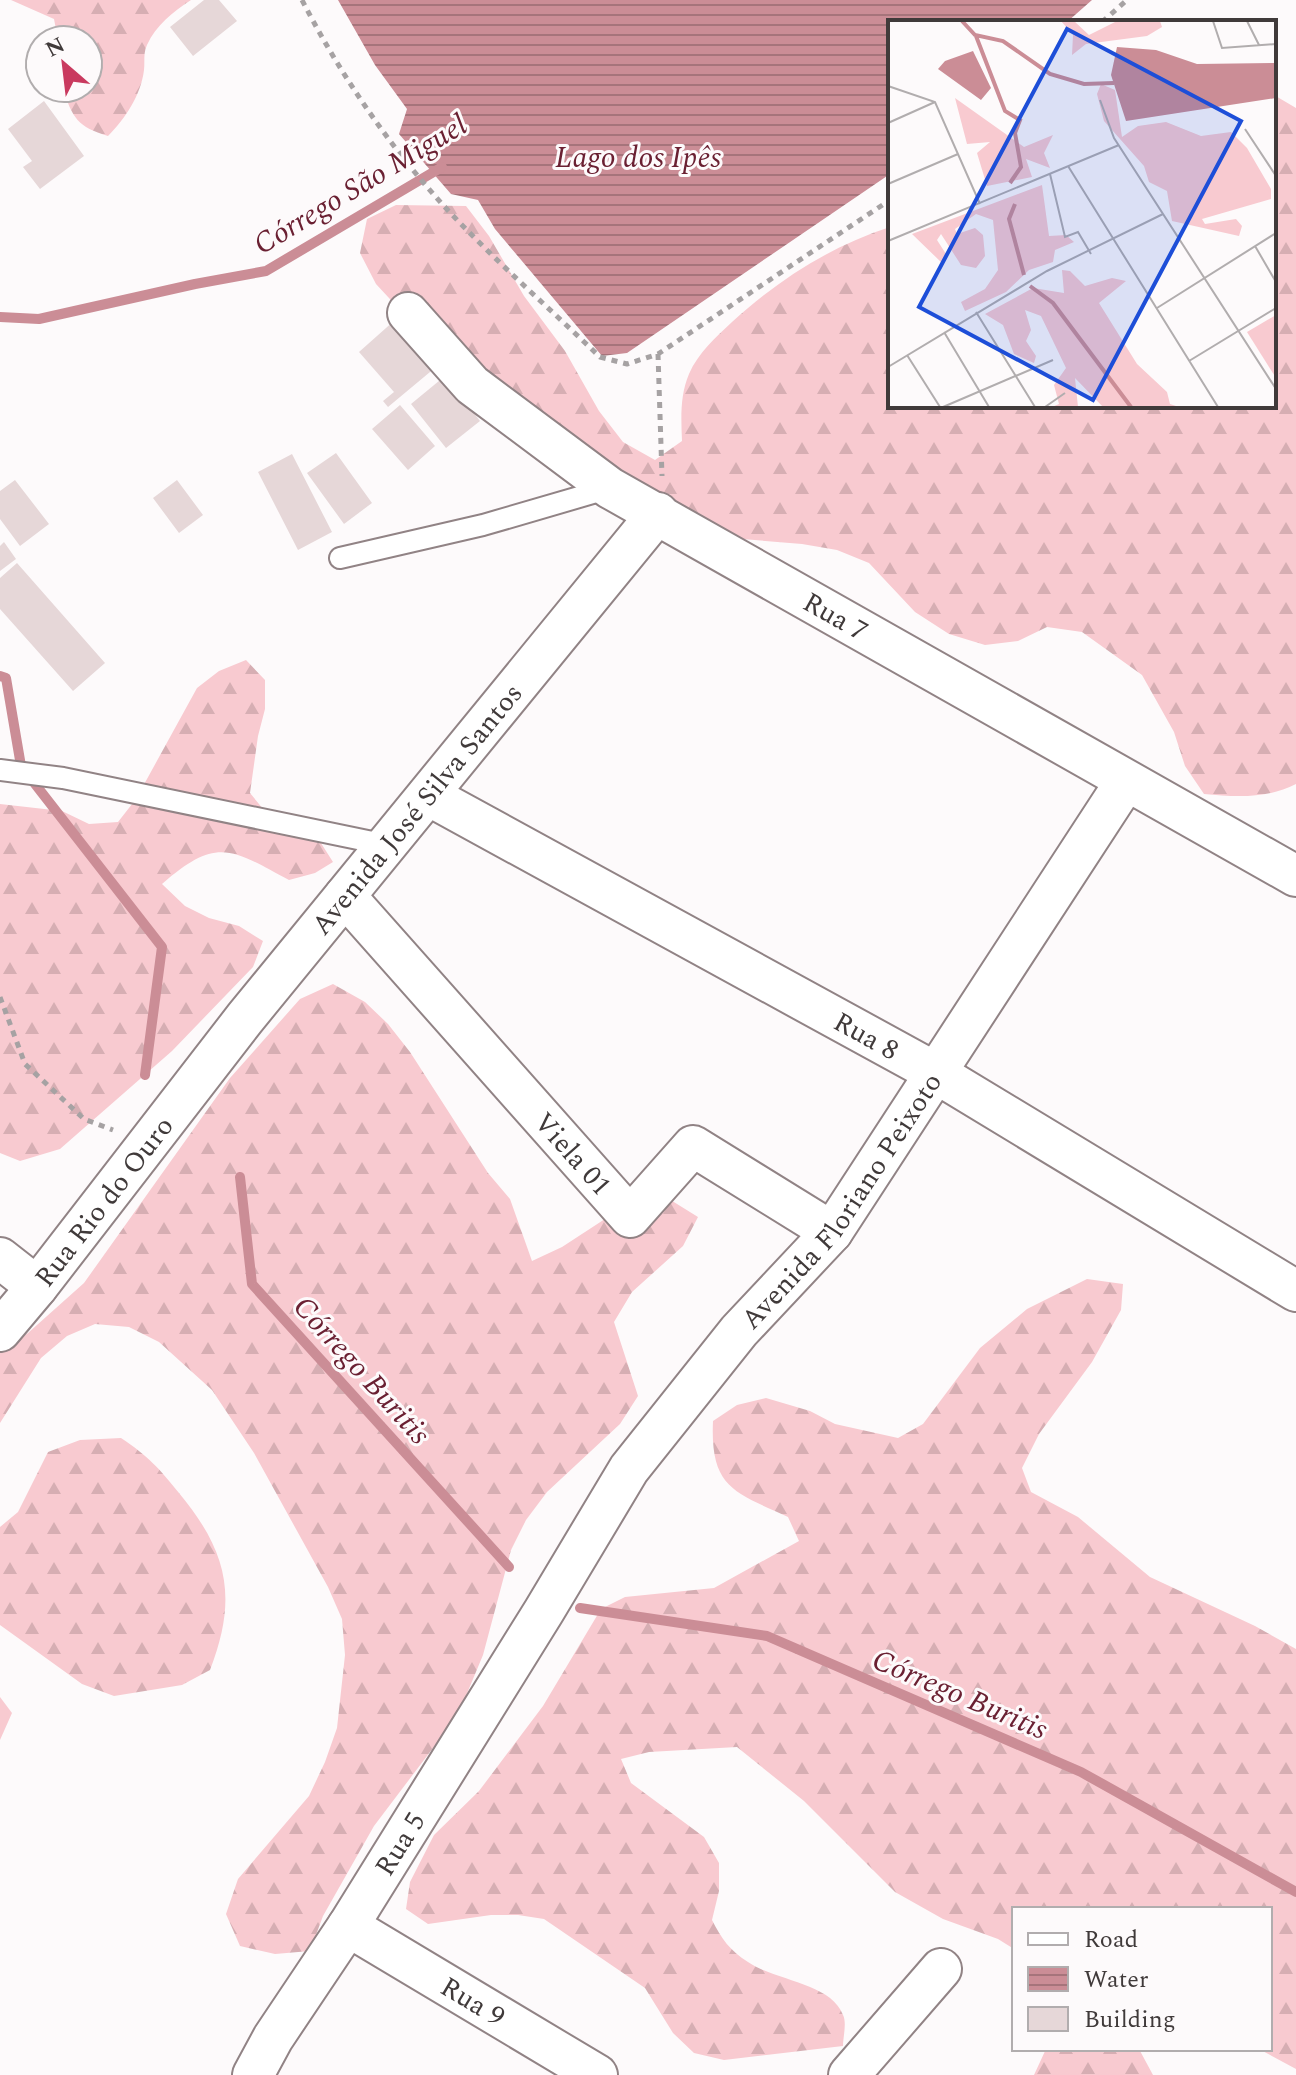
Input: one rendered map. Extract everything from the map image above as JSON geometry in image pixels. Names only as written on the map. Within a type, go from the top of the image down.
[{"type":"street","name":"Rua 7","points":[[408,313],[472,385],[610,488],[1296,876]]},
{"type":"street","name":"Avenida José Silva Santos","points":[[176,1108],[658,513]]},
{"type":"street","name":"Avenida Floriano Peixoto","points":[[544,1611],[629,1469],[739,1331],[832,1232],[1126,781]]},
{"type":"street","name":"Rua 8","points":[[428,795],[936,1073],[1296,1291]]},
{"type":"street","name":"Viela 01","points":[[345,896],[630,1217],[693,1146],[832,1232]]},
{"type":"street","name":"Rua Rio do Ouro","points":[[0,1331],[176,1108]]},
{"type":"street","points":[[0,1258],[37,1287]]},
{"type":"street","name":"Rua 5","points":[[253,2075],[273,2038],[348,1926],[544,1611]]},
{"type":"street","name":"Rua 9","points":[[348,1926],[597,2075]]},
{"type":"street","points":[[849,2075],[941,1969]]},
{"type":"lane","points":[[340,558],[483,525],[610,488]]},
{"type":"lane","points":[[0,770],[63,778],[387,845]]},
{"type":"path","points":[[302,0],[328,51],[384,133],[444,205],[600,357],[627,364],[658,354],[888,201]]},
{"type":"path","points":[[1104,20],[1127,0]]},
{"type":"path","points":[[658,354],[662,468],[658,513]]},
{"type":"path","points":[[0,997],[25,1064],[84,1119],[148,1143]]},
{"type":"green space","points":[[11,0],[191,0],[155,31],[146,48],[144,70],[136,97],[108,136],[83,125],[69,104],[104,104],[104,24],[55,24],[54,19]]},
{"type":"green space","points":[[1276,96],[1296,108],[1296,784],[1263,795],[1204,794],[1185,766],[1174,732],[1142,675],[1082,632],[1047,627],[1018,641],[985,645],[949,634],[915,612],[869,563],[837,550],[730,538],[628,479],[452,366],[376,284],[360,253],[367,219],[396,205],[466,206],[489,236],[524,296],[565,351],[599,411],[623,442],[655,460],[682,441],[686,382],[697,359],[714,340],[768,292],[806,266],[888,228],[888,408],[1276,408]]},
{"type":"green space","points":[[246,660],[265,680],[265,709],[250,793],[268,815],[319,840],[333,862],[315,873],[289,880],[238,855],[211,853],[181,869],[162,884],[185,906],[209,918],[239,926],[263,941],[253,967],[172,1051],[60,1149],[20,1161],[0,1153],[0,804],[62,811],[89,824],[118,822],[136,799],[197,688],[219,671]]},
{"type":"green space","points":[[333,984],[365,1002],[410,1052],[488,1173],[510,1199],[532,1261],[562,1247],[631,1202],[669,1199],[698,1217],[683,1246],[632,1292],[614,1322],[638,1396],[620,1424],[547,1492],[526,1520],[511,1550],[483,1655],[458,1715],[374,1826],[323,1916],[310,1951],[275,1954],[240,1946],[226,1914],[238,1879],[309,1796],[337,1728],[345,1655],[342,1619],[328,1587],[254,1453],[212,1390],[159,1342],[129,1327],[95,1324],[67,1336],[41,1358],[0,1423],[0,1353],[28,1333],[84,1283],[230,1078],[300,999]]},
{"type":"green space","points":[[1087,1279],[1123,1284],[1121,1310],[1092,1362],[1039,1434],[1022,1468],[1031,1492],[1078,1517],[1150,1577],[1255,1626],[1296,1649],[1296,2069],[1263,2051],[1272,2051],[1272,1907],[1012,1907],[1012,1948],[998,1939],[943,1919],[895,1892],[804,1801],[737,1747],[649,1752],[621,1759],[631,1783],[704,1837],[719,1863],[719,1891],[712,1920],[727,1944],[759,1968],[815,1989],[837,2004],[844,2018],[843,2046],[724,2060],[694,2053],[673,2033],[645,1988],[544,1919],[491,1915],[428,1924],[406,1909],[410,1882],[434,1835],[479,1791],[543,1706],[601,1609],[625,1597],[714,1588],[799,1541],[788,1517],[740,1493],[721,1474],[713,1443],[713,1421],[737,1405],[766,1398],[810,1411],[835,1424],[898,1438],[923,1424],[980,1348],[1027,1309]]},
{"type":"green space","points":[[121,1438],[159,1469],[196,1515],[218,1556],[225,1598],[219,1644],[210,1670],[182,1685],[114,1696],[82,1684],[0,1625],[0,1527],[18,1512],[48,1452],[80,1440]]},
{"type":"green space","points":[[0,1697],[12,1713],[0,1740]]},
{"type":"green space","points":[[1045,2051],[1140,2051],[1153,2075],[1034,2075]]},
{"type":"water","name":"Lago dos Ipês","points":[[338,0],[1092,0],[1069,20],[888,20],[888,175],[627,353],[602,356],[495,229],[478,200],[451,194],[399,134],[407,109],[375,65]]},
{"type":"building","points":[[204,0],[219,0],[237,21],[193,56],[170,27]]},
{"type":"building","points":[[40,104],[46,104],[84,156],[40,189],[23,167],[32,161],[8,129]]},
{"type":"building","points":[[395,320],[436,367],[388,407],[383,401],[394,392],[359,352]]},
{"type":"building","points":[[445,376],[480,421],[446,448],[411,404]]},
{"type":"building","points":[[400,405],[435,446],[408,470],[372,429]]},
{"type":"building","points":[[336,453],[372,503],[344,524],[307,473]]},
{"type":"building","points":[[292,454],[332,532],[298,550],[258,472]]},
{"type":"building","points":[[15,480],[49,524],[20,546],[0,519],[0,491]]},
{"type":"building","points":[[177,480],[203,515],[179,533],[153,498]]},
{"type":"building","points":[[4,542],[16,559],[0,571],[0,546]]},
{"type":"building","points":[[17,563],[105,663],[73,691],[0,609],[0,578]]},
{"type":"waterway","name":"Córrego São Miguel","points":[[0,317],[39,319],[266,271],[442,167]]},
{"type":"waterway","name":"Córrego Buritis","points":[[0,676],[6,678],[21,766],[162,947],[145,1075]]},
{"type":"waterway","name":"Córrego Buritis","points":[[240,1177],[252,1284],[509,1567]]},
{"type":"waterway","name":"Córrego Buritis","points":[[580,1608],[767,1636],[1081,1772],[1296,1892]]}]
